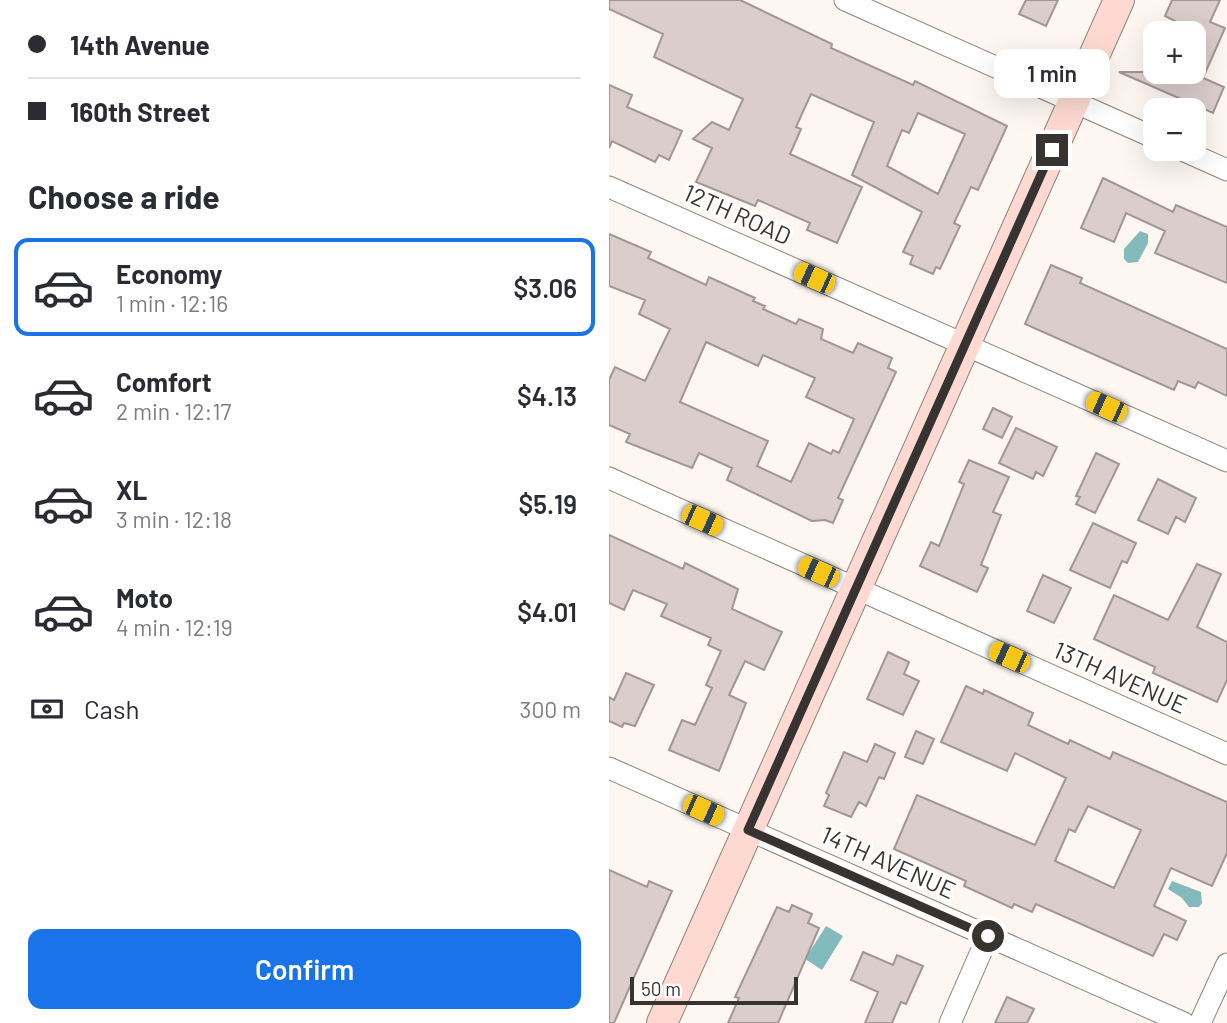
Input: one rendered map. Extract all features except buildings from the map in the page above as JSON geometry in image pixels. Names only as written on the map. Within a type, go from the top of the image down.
[{"type":"street","points":[[845,0],[1143,133]]},
{"type":"street","points":[[662,1023],[1119,0]]},
{"type":"street","points":[[1206,161],[1227,170]]},
{"type":"street","name":"12TH ROAD","points":[[609,187],[1227,461]]},
{"type":"street","name":"13TH AVENUE","points":[[609,478],[1227,754]]},
{"type":"street","name":"14TH AVENUE","points":[[609,768],[988,936],[1201,1022]]},
{"type":"street","points":[[950,1023],[988,936]]},
{"type":"street","points":[[1201,1022],[1227,964]]},
{"type":"water","points":[[1140,231],[1148,234],[1148,243],[1138,262],[1128,263],[1124,259],[1124,249]]},
{"type":"water","points":[[1172,881],[1201,892],[1202,903],[1199,907],[1189,907],[1182,898],[1168,889]]},
{"type":"water","points":[[826,926],[843,936],[822,970],[805,959]]},
{"type":"route","points":[[988,936],[748,830],[1052,150]]}]
